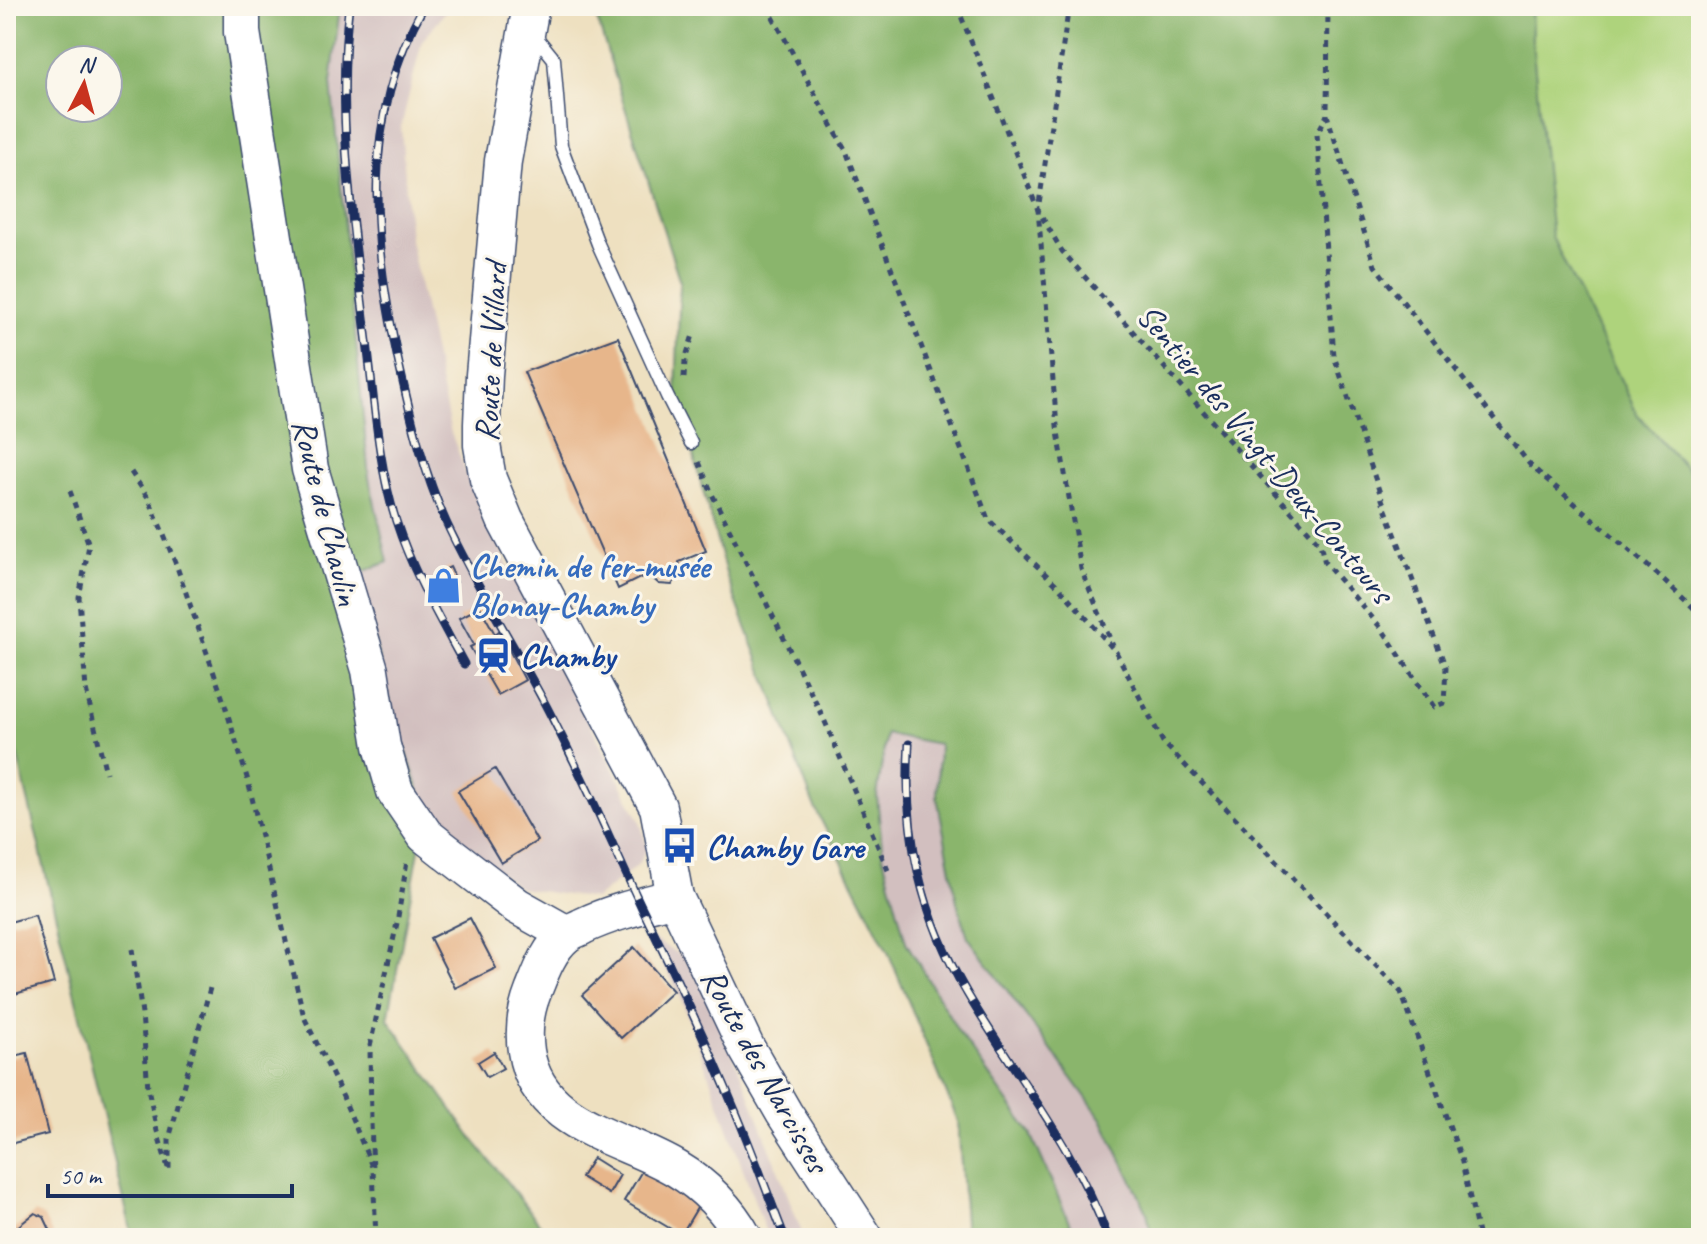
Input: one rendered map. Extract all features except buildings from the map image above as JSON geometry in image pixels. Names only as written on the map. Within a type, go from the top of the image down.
[{"type":"street","name":"Route de Chaulin","points":[[242,6],[242,32],[310,469],[370,670],[382,746],[395,791],[425,835],[517,906],[567,934]]},
{"type":"street","name":"Route de Villard","points":[[528,15],[503,161],[484,375],[482,424],[485,462],[488,479],[505,520],[658,807],[675,897]]},
{"type":"street","points":[[675,897],[618,912],[567,934],[544,963],[525,1010],[524,1036],[528,1062],[539,1088],[561,1111],[598,1133],[667,1163],[698,1183],[721,1205],[744,1238]]},
{"type":"street","name":"Route des Narcisses","points":[[675,897],[746,1047],[784,1113],[865,1238]]},
{"type":"lane","points":[[528,15],[554,59],[561,146],[598,244],[691,443]]},
{"type":"path","points":[[767,6],[846,151],[988,519],[1060,588],[1116,652]]},
{"type":"path","name":"Sentier des Vingt-Deux-Contours","points":[[957,6],[1038,210],[1062,251],[1320,544],[1325,563],[1382,629],[1434,707],[1444,703],[1446,668],[1383,502],[1334,356],[1317,134],[1327,115]]},
{"type":"path","points":[[1069,6],[1038,210],[1057,426],[1081,569],[1116,652],[1163,742],[1401,992],[1461,1158],[1479,1238]]},
{"type":"path","points":[[1328,6],[1327,115],[1375,266],[1531,466],[1701,615]]},
{"type":"path","points":[[683,388],[685,360],[693,335]]},
{"type":"path","points":[[691,443],[712,494],[823,717],[890,875]]},
{"type":"path","points":[[131,472],[149,499],[177,567],[224,702],[248,781],[304,1017],[343,1097],[373,1169]]},
{"type":"path","points":[[70,491],[89,545],[79,597],[86,690],[106,773]]},
{"type":"path","points":[[376,1238],[370,1046],[397,923],[408,855],[425,835]]},
{"type":"path","points":[[132,949],[142,1014],[148,1088],[169,1171],[169,1139],[210,988]]},
{"type":"shaded area","points":[[340,6],[450,6],[422,41],[401,127],[410,240],[451,433],[482,514],[640,821],[647,848],[637,866],[595,899],[519,888],[426,812],[384,683],[359,573],[388,561],[369,478],[331,83]]},
{"type":"shaded area","points":[[886,734],[939,743],[937,797],[957,902],[968,937],[1102,1119],[1147,1212],[1152,1238],[1076,1238],[1031,1134],[960,1034],[906,942],[883,857],[877,796]]},
{"type":"shaded area","points":[[646,935],[684,957],[712,1004],[804,1238],[768,1238],[678,990]]},
{"type":"green space","points":[[6,6],[340,6],[331,83],[369,478],[388,562],[359,573],[384,683],[426,812],[388,1019],[469,1134],[551,1238],[133,1238],[6,708],[15,249],[6,200]]},
{"type":"green space","points":[[593,6],[1531,6],[1552,237],[1637,414],[1701,485],[1701,1238],[1152,1238],[1147,1212],[1102,1119],[968,937],[957,902],[937,797],[939,744],[886,734],[877,796],[883,857],[906,942],[960,1034],[1031,1134],[1076,1238],[966,1238],[958,1121],[888,952],[814,806],[727,577],[676,393],[680,282]]},
{"type":"green space","points":[[1531,6],[1701,6],[1701,485],[1637,414],[1551,237]]},
{"type":"railway","points":[[349,6],[345,47],[345,130],[380,452],[402,540],[464,664]]},
{"type":"railway","points":[[424,6],[403,50],[389,94],[380,139],[377,184],[383,276],[400,369],[419,447],[438,504],[456,542],[562,736],[690,1007],[741,1124],[785,1238]]},
{"type":"railway","points":[[909,744],[909,811],[913,843],[927,905],[938,935],[968,995],[1062,1143],[1095,1205],[1108,1238]]},
{"type":"place","name":"Chemin de fer-musée Blonay-Chamby","points":[[444,585]]},
{"type":"place","name":"Chamby","points":[[494,655]]},
{"type":"place","name":"Chamby Gare","points":[[680,846]]}]
